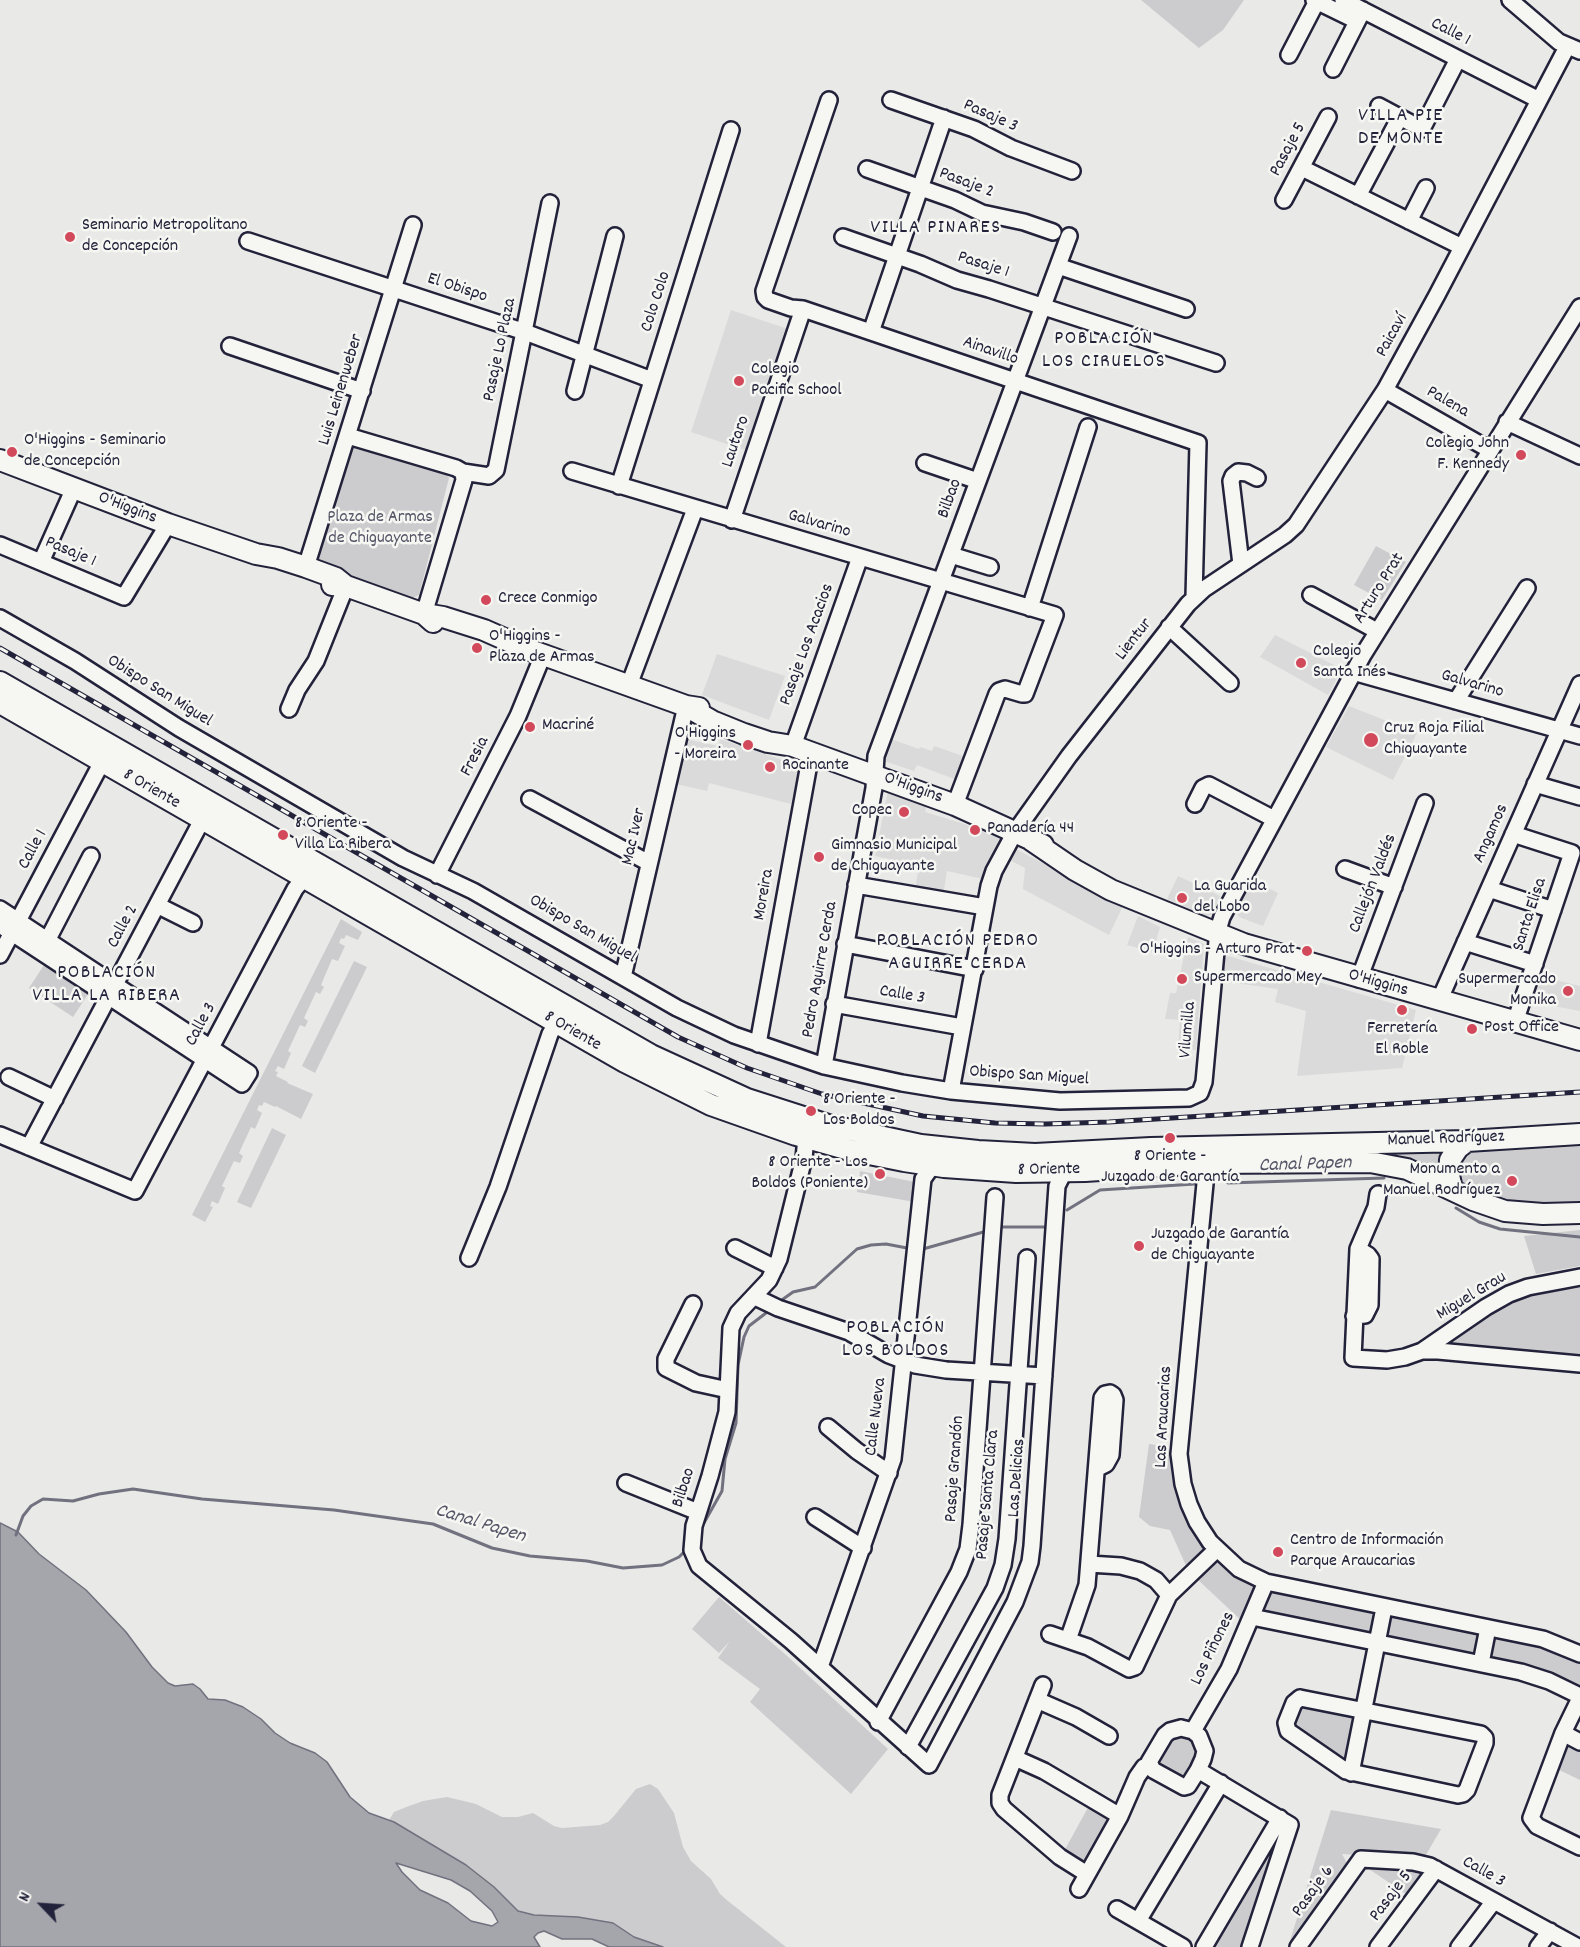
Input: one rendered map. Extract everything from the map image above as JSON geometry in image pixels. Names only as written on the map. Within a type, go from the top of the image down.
[{"type":"main road","name":"O'Higgins","points":[[0,460],[168,524],[255,554],[278,558],[309,573],[336,578],[346,586],[424,614],[440,625],[461,634],[535,652],[686,706],[707,710],[772,733],[802,750],[956,805],[1023,836],[1097,883],[1126,897],[1255,948],[1580,1040]]},
{"type":"main road","name":"8 Oriente","points":[[0,682],[665,1063],[733,1093],[796,1116],[874,1136],[954,1149],[1053,1154],[1205,1155]]},
{"type":"main road","name":"8 Oriente","points":[[0,703],[556,1023],[678,1090],[748,1119],[806,1138],[867,1154],[933,1165],[996,1171],[1064,1172],[1205,1155]]},
{"type":"main road","points":[[93,735],[100,749],[102,762]]},
{"type":"main road","points":[[304,878],[316,874],[334,874]]},
{"type":"main road","points":[[796,1116],[803,1126],[806,1138]]},
{"type":"main road","name":"Manuel Rodríguez","points":[[1205,1155],[1580,1134]]},
{"type":"main road","points":[[1452,1189],[1449,1175],[1450,1160],[1458,1148],[1467,1141]]},
{"type":"main road","points":[[933,1165],[941,1155],[954,1149]]},
{"type":"main road","name":"Manuel Rodríguez","points":[[1205,1155],[1382,1163],[1413,1171],[1481,1203],[1504,1211],[1543,1214],[1580,1213]]},
{"type":"street","name":"Calle 1","points":[[1343,0],[1360,16],[1458,59],[1539,100]]},
{"type":"street","points":[[1510,0],[1576,49]]},
{"type":"street","points":[[1289,55],[1316,1],[1360,16],[1333,69]]},
{"type":"street","name":"Paicaví","points":[[1194,597],[1296,525],[1385,390],[1539,100],[1576,49]]},
{"type":"street","points":[[1379,106],[1422,129],[1458,59]]},
{"type":"street","name":"Ainavillo","points":[[829,100],[764,291],[765,297],[791,308],[803,309],[1198,443],[1194,597]]},
{"type":"street","name":"Pasaje 3","points":[[891,100],[981,132],[1011,148],[1072,171]]},
{"type":"street","name":"Pasaje 5","points":[[1284,200],[1328,117]]},
{"type":"street","points":[[1358,196],[1400,117]]},
{"type":"street","points":[[871,332],[944,118]]},
{"type":"street","name":"Colo Colo","points":[[619,486],[731,130]]},
{"type":"street","points":[[1302,168],[1462,247]]},
{"type":"street","name":"Pasaje 2","points":[[867,169],[955,200],[982,213],[1024,222],[1053,232]]},
{"type":"street","points":[[1409,221],[1426,188]]},
{"type":"street","name":"Pasaje Lo Plaza","points":[[463,472],[487,476],[495,472],[525,332],[549,203]]},
{"type":"street","name":"Luis Leinenweber","points":[[309,573],[348,436],[413,225]]},
{"type":"street","points":[[575,391],[615,236]]},
{"type":"street","name":"Bilbao","points":[[874,776],[876,756],[1069,236]]},
{"type":"street","name":"Pasaje 1","points":[[843,237],[957,280],[1043,306]]},
{"type":"street","name":"El Obispo","points":[[248,241],[525,332],[652,380]]},
{"type":"street","points":[[1058,266],[1186,309]]},
{"type":"street","points":[[1043,306],[1216,363]]},
{"type":"street","name":"Arturo Prat","points":[[1217,934],[1222,917],[1353,672],[1580,307]]},
{"type":"street","name":"Lautaro","points":[[732,520],[803,309]]},
{"type":"street","points":[[230,346],[362,390]]},
{"type":"street","name":"Palena","points":[[1385,390],[1490,450]]},
{"type":"street","points":[[1507,422],[1580,456]]},
{"type":"street","points":[[1030,608],[1088,427]]},
{"type":"street","points":[[348,436],[463,472],[464,480],[424,614]]},
{"type":"street","points":[[925,463],[978,481]]},
{"type":"street","name":"Galvarino","points":[[572,471],[1055,615],[1025,694],[1005,689],[997,694],[956,805]]},
{"type":"street","points":[[1241,564],[1232,481],[1233,476],[1238,472],[1257,478]]},
{"type":"street","points":[[41,562],[74,488]]},
{"type":"street","points":[[628,685],[695,509]]},
{"type":"street","name":"Pasaje 1","points":[[0,545],[124,597],[168,524]]},
{"type":"street","points":[[951,555],[990,567]]},
{"type":"street","name":"Pasaje Los Acacios","points":[[802,750],[860,557]]},
{"type":"street","points":[[289,709],[297,690],[316,661],[346,586]]},
{"type":"street","points":[[1456,702],[1527,588]]},
{"type":"street","points":[[1311,595],[1377,631]]},
{"type":"street","name":"Lientur","points":[[951,1091],[990,879],[1023,836],[1069,756],[1194,597]]},
{"type":"street","name":"Obispo San Miguel","points":[[0,618],[75,661],[179,729],[403,858],[503,907],[686,1013],[758,1044],[824,1066],[951,1091],[1084,1102],[1188,1098],[1200,1093]]},
{"type":"street","points":[[1169,627],[1230,683]]},
{"type":"street","name":"Fresia","points":[[437,875],[518,716],[535,652]]},
{"type":"street","name":"Galvarino","points":[[1353,672],[1580,736]]},
{"type":"street","name":"Angamos","points":[[1439,1001],[1580,684]]},
{"type":"street","name":"Mac Iver","points":[[623,977],[686,706]]},
{"type":"street","name":"Moreira","points":[[758,1044],[802,750]]},
{"type":"street","name":"Calle 1","points":[[0,956],[10,926],[102,762]]},
{"type":"street","name":"Pedro Aguirre Cerda","points":[[824,1066],[844,944],[874,788],[874,776]]},
{"type":"street","points":[[1535,784],[1580,797]]},
{"type":"street","points":[[1195,804],[1203,788],[1209,785],[1274,819]]},
{"type":"street","points":[[530,799],[649,863]]},
{"type":"street","name":"Callejón Valdés","points":[[1359,979],[1425,803]]},
{"type":"street","name":"Calle 2","points":[[29,1147],[202,820]]},
{"type":"street","name":"Santa Elisa","points":[[1513,834],[1572,853],[1515,1023]]},
{"type":"street","points":[[48,940],[91,856]]},
{"type":"street","points":[[1346,869],[1394,887]]},
{"type":"street","name":"Calle 3","points":[[29,1147],[135,1191],[295,889],[304,878]]},
{"type":"street","points":[[856,885],[985,907]]},
{"type":"street","points":[[1489,889],[1553,910]]},
{"type":"street","points":[[157,905],[194,923]]},
{"type":"street","points":[[0,909],[10,926],[209,1054]]},
{"type":"street","points":[[10,926],[48,940],[112,991]]},
{"type":"street","name":"Vilumilla","points":[[1200,1093],[1204,1082],[1217,934]]},
{"type":"street","points":[[1465,942],[1535,964]]},
{"type":"street","points":[[844,944],[975,969]]},
{"type":"street","name":"Calle 3","points":[[834,1004],[962,1027]]},
{"type":"street","points":[[469,1258],[498,1187],[550,1034],[556,1023]]},
{"type":"street","points":[[9,1077],[55,1100]]},
{"type":"street","points":[[0,1135],[29,1147]]},
{"type":"street","name":"Bilbao","points":[[806,1138],[799,1181],[782,1249],[769,1280],[767,1303],[738,1313],[730,1328],[725,1420],[696,1519],[692,1550],[699,1566],[820,1667],[928,1765]]},
{"type":"street","name":"Las Araucarias","points":[[1205,1155],[1179,1454],[1183,1484],[1189,1504],[1197,1522],[1216,1550],[1239,1569],[1266,1582],[1553,1641],[1580,1654]]},
{"type":"street","name":"Calle Nueva","points":[[820,1667],[889,1473],[896,1443],[923,1179],[933,1165]]},
{"type":"street","name":"Las Delicias","points":[[928,1765],[1016,1602],[1026,1577],[1032,1546],[1057,1185],[1064,1172]]},
{"type":"street","points":[[1378,1194],[1376,1207],[1358,1249],[1353,1358],[1387,1360],[1422,1351],[1580,1364]]},
{"type":"street","name":"Pasaje Grandón","points":[[878,1722],[959,1572],[968,1548],[972,1525],[995,1197]]},
{"type":"street","points":[[735,1248],[775,1268]]},
{"type":"street","name":"Pasaje Santa Clara","points":[[908,1748],[995,1588],[1004,1565],[1027,1258]]},
{"type":"street","name":"Miguel Grau","points":[[1422,1351],[1509,1294],[1539,1284],[1580,1277]]},
{"type":"street","points":[[767,1303],[849,1332],[904,1362],[935,1369],[1044,1376]]},
{"type":"street","points":[[693,1304],[664,1365],[668,1370],[685,1379],[728,1390]]},
{"type":"street","points":[[828,1427],[889,1473]]},
{"type":"street","points":[[1068,1640],[1087,1585],[1098,1468]]},
{"type":"street","points":[[626,1483],[696,1519]]},
{"type":"street","points":[[815,1517],[863,1548]]},
{"type":"street","points":[[1050,1634],[1104,1655],[1125,1668],[1132,1669],[1137,1665],[1169,1595],[1216,1550]]},
{"type":"street","points":[[1089,1564],[1121,1566],[1140,1571],[1156,1580],[1169,1595]]},
{"type":"street","name":"Los Piñones","points":[[1193,1731],[1229,1669],[1266,1582]]},
{"type":"street","points":[[1351,1773],[1384,1608]]},
{"type":"street","points":[[1252,1617],[1481,1663],[1542,1678],[1580,1697],[1563,1733],[1532,1818],[1537,1826],[1580,1847]]},
{"type":"street","points":[[1481,1663],[1488,1628]]},
{"type":"street","points":[[1043,1685],[1000,1796],[1002,1806],[1060,1857],[1088,1874]]},
{"type":"street","points":[[1300,1698],[1364,1710],[1479,1733],[1483,1736],[1485,1743],[1467,1790],[1461,1795],[1351,1773],[1290,1733],[1286,1726],[1294,1703],[1300,1698]]},
{"type":"street","points":[[1037,1701],[1076,1716],[1109,1736]]},
{"type":"street","points":[[1181,1728],[1193,1731],[1201,1739],[1205,1751],[1198,1770],[1188,1786],[1184,1787],[1152,1770],[1149,1765],[1150,1759],[1168,1733],[1181,1728]]},
{"type":"street","points":[[1563,1733],[1580,1742]]},
{"type":"street","points":[[1015,1758],[1044,1771],[1120,1816]]},
{"type":"street","points":[[1079,1888],[1120,1816],[1141,1769],[1149,1765]]},
{"type":"street","points":[[1198,1770],[1288,1823],[1290,1829],[1250,1947]]},
{"type":"street","points":[[1138,1922],[1221,1783]]},
{"type":"street","points":[[1204,1947],[1280,1818]]},
{"type":"street","name":"Calle 3","points":[[1361,1859],[1419,1863],[1436,1869],[1578,1947]]},
{"type":"street","name":"Pasaje 6","points":[[1298,1947],[1361,1859]]},
{"type":"street","name":"Pasaje 5","points":[[1378,1947],[1436,1869]]},
{"type":"street","points":[[1459,1947],[1494,1901]]},
{"type":"street","points":[[1117,1909],[1183,1947]]},
{"type":"street","points":[[1538,1947],[1550,1931]]},
{"type":"shaded area","name":"Colegio Pacific School","points":[[731,310],[788,329],[748,451],[691,432]]},
{"type":"shaded area","name":"Colegio Santa Inés","points":[[1275,635],[1342,669],[1328,695],[1260,657]]},
{"type":"shaded area","points":[[717,654],[785,676],[769,720],[702,695]]},
{"type":"shaded area","name":"Cruz Roja Filial Chiguayante","points":[[1349,706],[1417,733],[1393,780],[1326,747]]},
{"type":"shaded area","points":[[686,739],[718,746],[720,739],[800,766],[791,804],[709,783],[707,791],[676,784]]},
{"type":"shaded area","points":[[891,739],[919,749],[920,747],[932,751],[934,746],[966,757],[957,780],[917,765],[914,771],[884,761]]},
{"type":"shaded area","points":[[888,791],[927,804],[925,812],[971,826],[1003,841],[983,879],[947,871],[943,896],[915,890],[919,865],[875,856]]},
{"type":"shaded area","points":[[1012,847],[1123,906],[1109,935],[1023,889],[1025,868],[1006,858]]},
{"type":"shaded area","points":[[1178,876],[1220,896],[1213,914],[1207,916],[1167,899]]},
{"type":"shaded area","points":[[1253,880],[1278,893],[1263,926],[1239,917],[1236,911]]},
{"type":"shaded area","points":[[1138,916],[1160,927],[1153,952],[1127,945]]},
{"type":"shaded area","points":[[1188,937],[1204,944],[1196,1050],[1178,1049],[1180,1020],[1165,1019],[1170,993],[1176,993]]},
{"type":"shaded area","points":[[1228,956],[1416,1010],[1402,1068],[1297,1076],[1306,1011],[1275,1002],[1278,989],[1221,981],[1224,959]]},
{"type":"shaded area","points":[[1535,975],[1580,986],[1580,1011],[1527,1001]]},
{"type":"shaded area","points":[[0,1523],[18,1532],[39,1554],[86,1590],[126,1632],[152,1667],[168,1683],[175,1686],[193,1684],[208,1699],[225,1700],[243,1707],[290,1743],[315,1753],[327,1762],[350,1797],[369,1813],[394,1822],[466,1865],[494,1887],[518,1911],[534,1915],[578,1917],[613,1923],[634,1937],[663,1947],[609,1947],[592,1939],[562,1939],[544,1931],[534,1937],[540,1947],[0,1947]],"holes":[[[396,1863],[451,1880],[470,1891],[492,1911],[498,1922],[492,1926],[471,1921],[448,1903],[420,1890]]]},
{"type":"green space","points":[[1141,0],[1244,0],[1223,30],[1199,48]]},
{"type":"green space","name":"Plaza de Armas de Chiguayante","points":[[358,444],[443,471],[449,478],[419,595],[410,599],[318,567],[314,559],[352,448]]},
{"type":"green space","points":[[1376,546],[1406,562],[1382,600],[1354,585]]},
{"type":"green space","points":[[341,919],[362,932],[358,940],[346,935],[344,939],[341,938],[339,943],[345,946],[338,961],[332,959],[321,985],[324,987],[320,994],[316,992],[304,1018],[308,1021],[305,1027],[300,1025],[288,1051],[291,1053],[284,1069],[278,1066],[275,1071],[278,1072],[276,1076],[287,1083],[313,1094],[301,1119],[264,1102],[262,1106],[259,1105],[257,1110],[262,1113],[255,1129],[251,1127],[239,1153],[243,1156],[240,1163],[234,1161],[222,1186],[225,1188],[218,1204],[212,1201],[210,1206],[213,1207],[205,1222],[192,1215]]},
{"type":"green space","points":[[354,961],[367,967],[315,1073],[302,1066]]},
{"type":"green space","points":[[46,962],[90,991],[73,1017],[29,988]]},
{"type":"green space","points":[[272,1128],[286,1135],[251,1208],[237,1202]]},
{"type":"green space","points":[[1580,1143],[1580,1207],[1508,1206],[1438,1176],[1231,1156]]},
{"type":"green space","points":[[860,1171],[915,1182],[917,1185],[915,1202],[857,1192]]},
{"type":"green space","points":[[1580,1230],[1580,1266],[1536,1274],[1524,1236]]},
{"type":"green space","points":[[1580,1284],[1580,1354],[1449,1347],[1447,1342],[1521,1295]]},
{"type":"green space","points":[[1149,1444],[1169,1449],[1172,1478],[1180,1507],[1193,1533],[1206,1549],[1188,1570],[1170,1530],[1150,1526],[1139,1517]]},
{"type":"green space","points":[[1216,1560],[1254,1585],[1255,1588],[1243,1622],[1196,1578]]},
{"type":"green space","points":[[1282,1589],[1281,1593],[1371,1613],[1372,1610],[1377,1613],[1374,1635],[1265,1613],[1262,1609],[1269,1591]]},
{"type":"green space","points":[[719,1597],[888,1749],[851,1794],[750,1702],[760,1689],[718,1658],[730,1641],[719,1653],[692,1629]]},
{"type":"green space","points":[[1392,1617],[1480,1634],[1476,1657],[1385,1641],[1388,1619]]},
{"type":"green space","points":[[1496,1637],[1551,1649],[1580,1663],[1580,1689],[1489,1659],[1492,1639]]},
{"type":"green space","points":[[1300,1704],[1357,1714],[1348,1768],[1292,1729]]},
{"type":"green space","points":[[1180,1733],[1194,1740],[1198,1755],[1185,1778],[1181,1779],[1158,1765],[1156,1759],[1165,1742]]},
{"type":"green space","points":[[1567,1741],[1580,1747],[1580,1780],[1555,1768]]},
{"type":"green space","points":[[650,1784],[658,1789],[674,1813],[683,1847],[691,1861],[711,1879],[720,1894],[786,1947],[663,1947],[634,1937],[613,1923],[578,1917],[523,1914],[512,1907],[494,1887],[466,1865],[389,1820],[394,1812],[409,1806],[447,1797],[476,1804],[502,1817],[518,1817],[533,1813],[554,1826],[562,1828],[600,1825],[608,1822],[614,1816],[636,1789]]},
{"type":"green space","points":[[1090,1804],[1113,1817],[1087,1865],[1063,1853]]},
{"type":"green space","points":[[1331,1810],[1441,1829],[1423,1860],[1342,1854],[1348,1865],[1293,1947],[1288,1947]]},
{"type":"green space","points":[[1284,1826],[1246,1947],[1211,1947]]},
{"type":"green space","points":[[1366,1867],[1421,1873],[1425,1877],[1409,1896]]},
{"type":"waterway","name":"Canal Papen","points":[[1228,1183],[1384,1178]]},
{"type":"waterway","name":"Canal Papen","points":[[1067,1210],[1100,1190],[1195,1184]]},
{"type":"waterway","name":"Canal Papen","points":[[1456,1208],[1479,1222],[1500,1229],[1580,1237]]},
{"type":"waterway","name":"Canal Papen","points":[[998,1227],[1047,1227]]},
{"type":"waterway","name":"Canal Papen","points":[[923,1249],[987,1231]]},
{"type":"waterway","name":"Canal Papen","points":[[779,1302],[793,1292],[815,1287],[857,1249],[886,1244],[907,1248]]},
{"type":"waterway","name":"Canal Papen","points":[[700,1530],[722,1491],[725,1459],[736,1423],[738,1365],[744,1337],[749,1326],[766,1313]]},
{"type":"waterway","name":"Canal Papen","points":[[16,1535],[23,1516],[31,1506],[43,1499],[73,1501],[133,1489],[202,1499],[334,1510],[433,1524],[492,1548],[530,1556],[587,1561],[623,1568],[662,1565],[679,1557],[686,1550]]},
{"type":"railway","points":[[0,648],[678,1037],[747,1068],[822,1094],[923,1116],[995,1123],[1045,1124],[1109,1122],[1580,1092]]},
{"type":"place","name":"Seminario Metropolitano de Concepción","points":[[70,237]]},
{"type":"place","name":"Colegio Pacific School","points":[[739,381]]},
{"type":"place","name":"O'Higgins - Seminario de Concepción","points":[[12,452]]},
{"type":"place","name":"Colegio John F. Kennedy","points":[[1521,455]]},
{"type":"place","name":"Crece Conmigo","points":[[486,600]]},
{"type":"place","name":"O'Higgins - Plaza de Armas","points":[[477,648]]},
{"type":"place","name":"Colegio Santa Inés","points":[[1301,663]]},
{"type":"place","name":"Macriné","points":[[530,727]]},
{"type":"place","name":"Cruz Roja Filial Chiguayante","points":[[1371,740]]},
{"type":"place","name":"O'Higgins - Moreira","points":[[748,745]]},
{"type":"place","name":"Rocinante","points":[[770,767]]},
{"type":"place","name":"Copec","points":[[904,812]]},
{"type":"place","name":"Panadería 44","points":[[975,830]]},
{"type":"place","name":"8 Oriente - Villa La Ribera","points":[[283,835]]},
{"type":"place","name":"Gimnasio Municipal de Chiguayante","points":[[819,857]]},
{"type":"place","name":"La Guarida del Lobo","points":[[1182,898]]},
{"type":"place","name":"O'Higgins - Arturo Prat","points":[[1307,951]]},
{"type":"place","name":"Supermercado Mey","points":[[1182,979]]},
{"type":"place","name":"Supermercado Monika","points":[[1568,991]]},
{"type":"place","name":"Ferretería El Roble","points":[[1402,1010]]},
{"type":"place","name":"Post Office","points":[[1472,1029]]},
{"type":"place","name":"8 Oriente - Los Boldos","points":[[811,1111]]},
{"type":"place","name":"8 Oriente - Juzgado de Garantía","points":[[1170,1138]]},
{"type":"place","name":"8 Oriente - Los Boldos (Poniente)","points":[[880,1174]]},
{"type":"place","name":"Monumento a Manuel Rodríguez","points":[[1512,1181]]},
{"type":"place","name":"Juzgado de Garantía de Chiguayante","points":[[1139,1246]]},
{"type":"place","name":"Centro de Información Parque Araucarias","points":[[1278,1552]]},
{"type":"district","name":"VILLA PIE DE MONTE","points":[[1401,128]]},
{"type":"district","name":"VILLA PINARES","points":[[936,229]]},
{"type":"district","name":"POBLACIÓN LOS CIRUELOS","points":[[1104,352]]},
{"type":"district","name":"POBLACIÓN PEDRO AGUIRRE CERDA","points":[[958,954]]},
{"type":"district","name":"POBLACIÓN VILLA LA RIBERA","points":[[107,986]]},
{"type":"district","name":"POBLACIÓN LOS BOLDOS","points":[[896,1340]]}]
